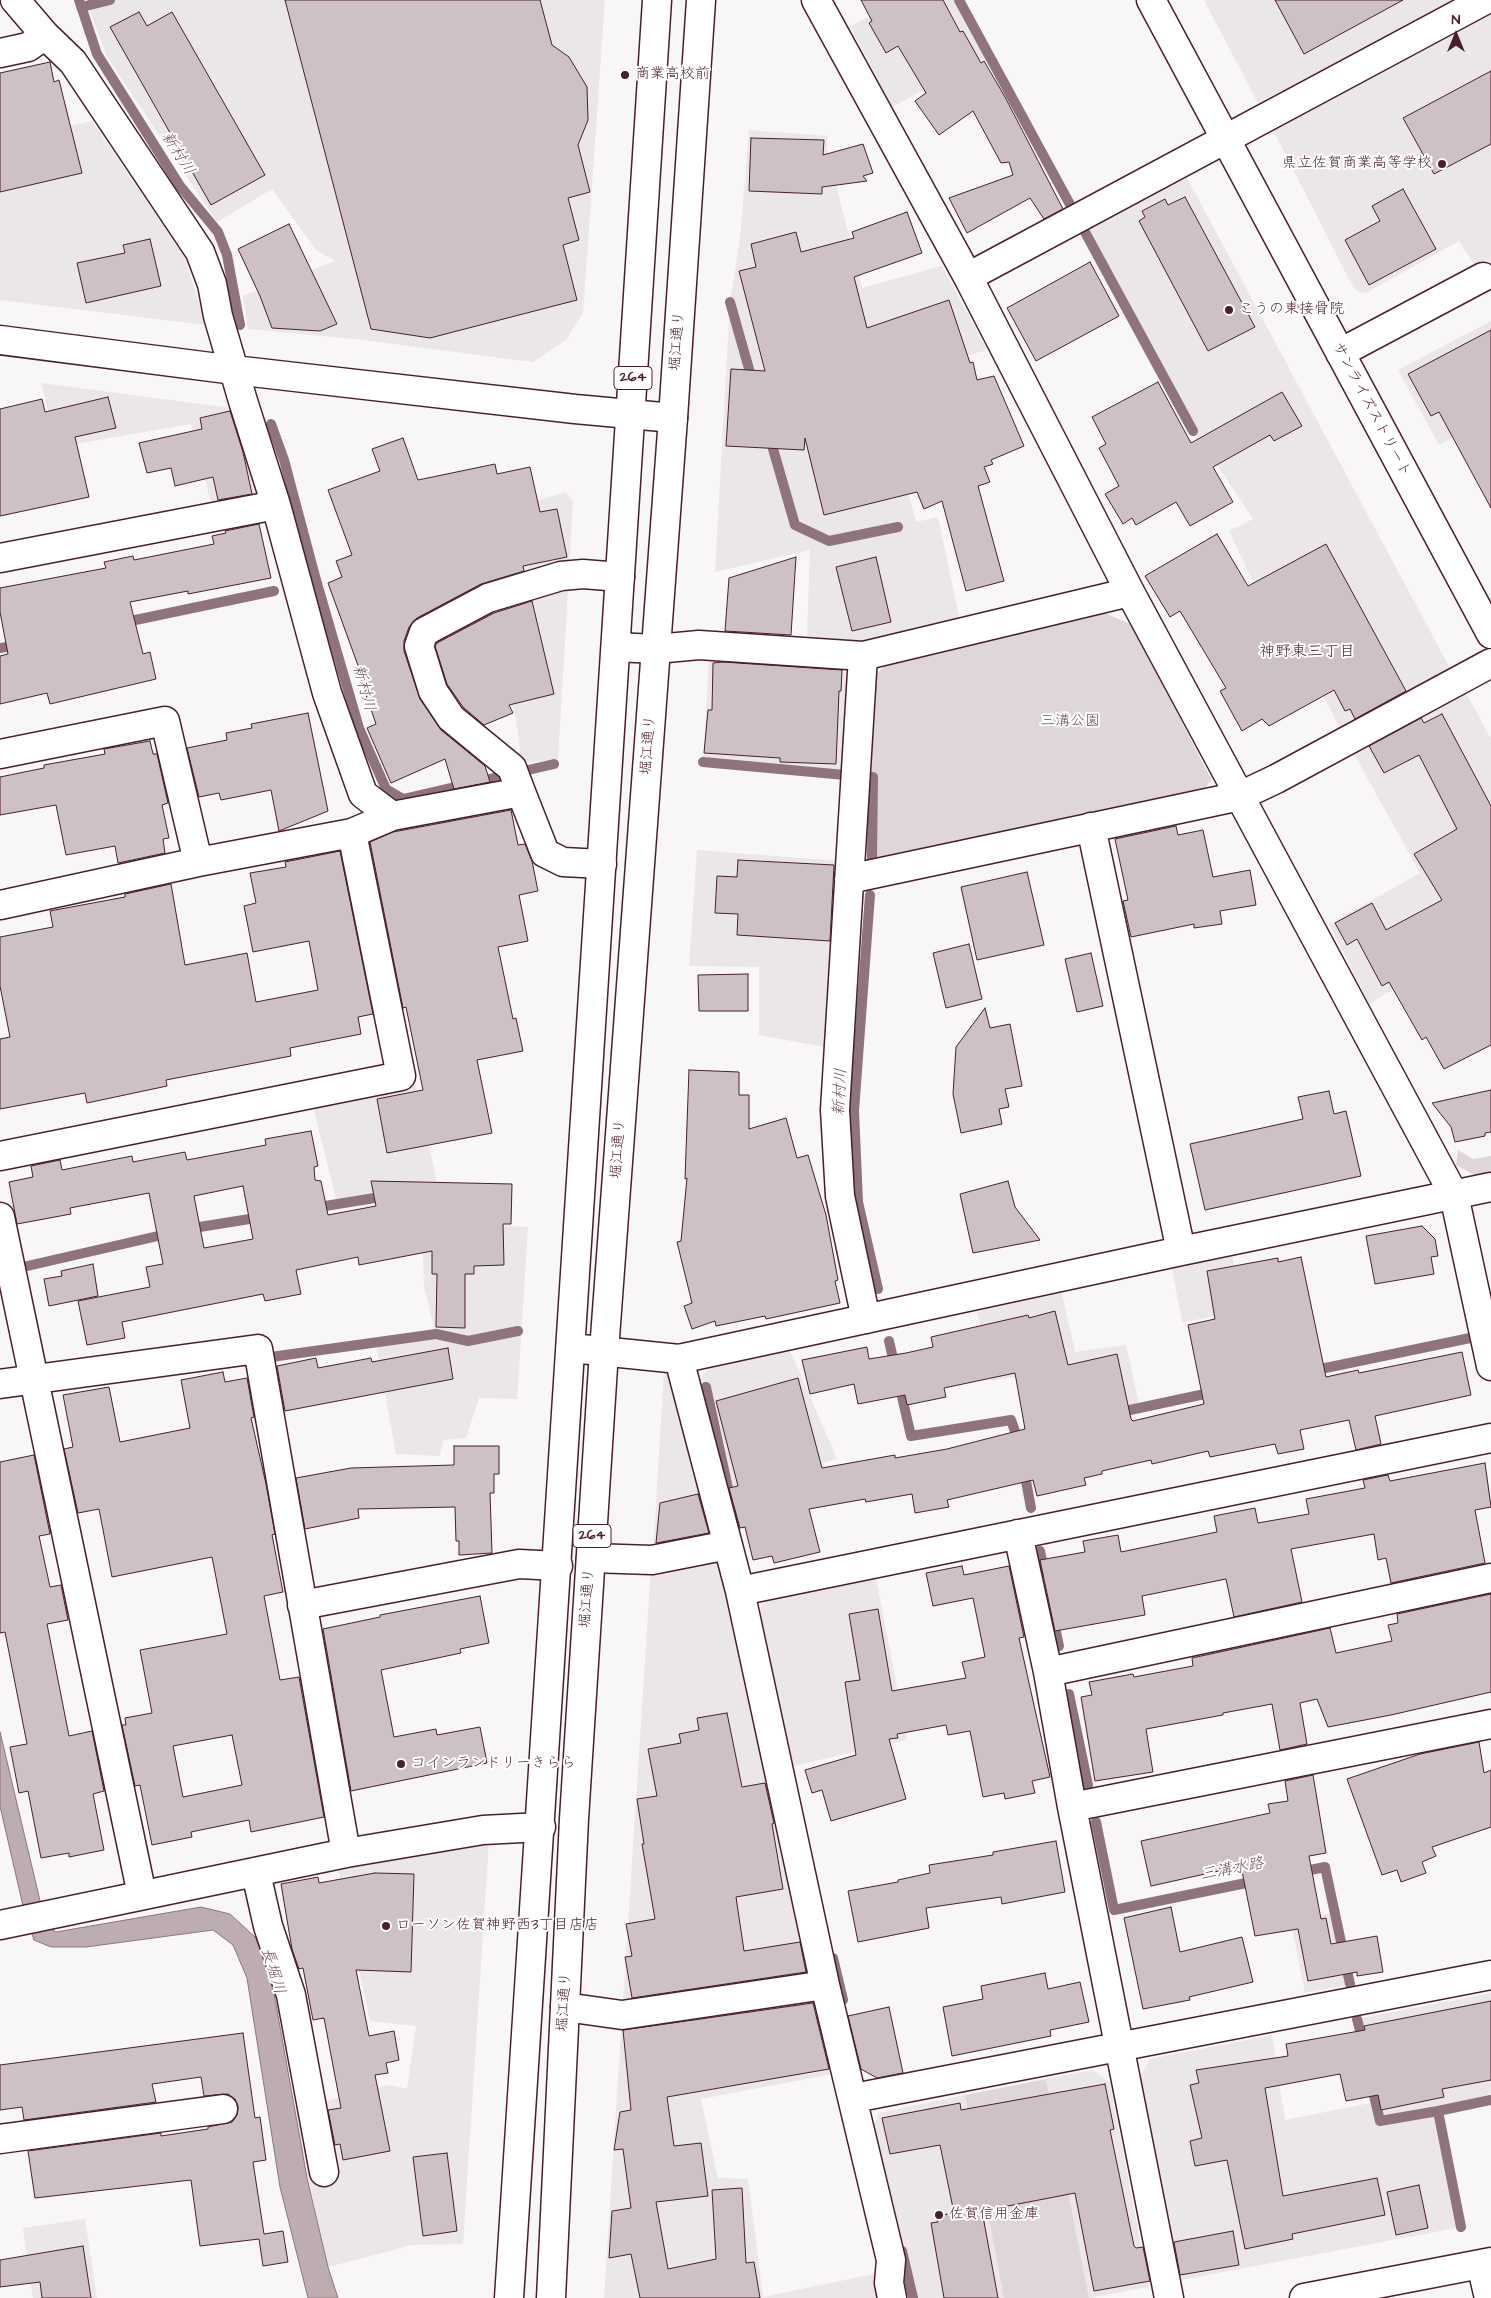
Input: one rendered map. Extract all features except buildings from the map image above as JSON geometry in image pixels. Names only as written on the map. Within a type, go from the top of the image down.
[{"type":"main road","points":[[15,0],[45,35],[73,62],[200,252],[212,284],[234,370],[276,504],[327,693],[363,794],[392,816]]},
{"type":"main road","name":"264","points":[[509,2298],[558,1566],[657,0]]},
{"type":"main road","name":"堀江通り","points":[[551,2298],[574,1819],[604,1352],[673,418],[700,0]]},
{"type":"main road","points":[[816,0],[968,277],[1130,592],[1454,1195],[1491,1366]]},
{"type":"main road","name":"サンライズストリート","points":[[1151,0],[1491,634]]},
{"type":"main road","points":[[968,277],[1485,0]]},
{"type":"main road","points":[[0,53],[28,47],[45,35]]},
{"type":"main road","points":[[1340,353],[1483,277]]},
{"type":"main road","points":[[0,340],[234,370],[631,415],[673,418]]},
{"type":"main road","points":[[0,558],[276,504]]},
{"type":"main road","points":[[602,864],[563,862],[545,853],[516,780],[451,718],[433,691],[419,646],[424,632],[488,598],[561,576],[583,574],[620,577]]},
{"type":"main road","points":[[616,647],[656,649],[700,645],[863,656],[1130,592]]},
{"type":"main road","points":[[863,656],[835,1110],[840,1196],[866,1319]]},
{"type":"main road","points":[[849,879],[1240,796],[1276,779],[1491,663]]},
{"type":"main road","points":[[0,754],[165,720],[198,862]]},
{"type":"main road","points":[[0,905],[198,862],[352,833],[392,816],[516,780]]},
{"type":"main road","points":[[1091,828],[1181,1251]]},
{"type":"main road","points":[[0,1156],[401,1076],[352,833]]},
{"type":"main road","points":[[572,1348],[679,1359],[1181,1251],[1491,1187]]},
{"type":"main road","points":[[0,1217],[142,1895]]},
{"type":"main road","points":[[0,1384],[258,1349],[346,1854]]},
{"type":"main road","points":[[679,1359],[740,1591],[825,1985],[854,2098],[891,2260],[890,2283],[892,2298]]},
{"type":"main road","points":[[740,1591],[1491,1438]]},
{"type":"main road","points":[[1018,1534],[1048,1672],[1072,1808],[1169,2298]]},
{"type":"main road","points":[[591,1558],[652,1560],[728,1545]]},
{"type":"main road","points":[[302,1605],[519,1564],[558,1566]]},
{"type":"main road","points":[[1048,1672],[1491,1578]]},
{"type":"main road","points":[[1072,1808],[1491,1724]]},
{"type":"main road","points":[[24,1920],[346,1854],[483,1830],[541,1827]]},
{"type":"main road","points":[[256,1873],[268,1926],[291,1995],[324,2172]]},
{"type":"main road","points":[[854,2098],[1491,1975]]},
{"type":"main road","points":[[565,2007],[622,2015],[825,1985]]},
{"type":"main road","points":[[0,2140],[223,2109]]},
{"type":"main road","points":[[1304,2298],[1486,2263],[1489,2298]]},
{"type":"shaded area","points":[[605,0],[583,313],[566,340],[533,362],[355,339],[248,329],[243,296],[335,261],[316,250],[272,189],[217,222],[107,57],[86,1]]},
{"type":"shaded area","points":[[902,0],[959,0],[989,55],[892,107],[850,26]]},
{"type":"shaded area","points":[[1204,0],[1456,0],[1258,103]]},
{"type":"shaded area","points":[[1491,13],[1491,290],[1459,241],[1366,293],[1359,292],[1353,287],[1272,128]]},
{"type":"shaded area","points":[[92,121],[184,256],[206,325],[0,300],[0,141]]},
{"type":"shaded area","points":[[749,130],[827,136],[827,149],[862,288],[942,266],[987,350],[885,379],[898,456],[916,522],[938,517],[959,617],[863,641],[807,636],[810,550],[715,572],[730,302],[740,239]]},
{"type":"shaded area","points":[[1187,178],[1452,672],[1342,732],[1297,645],[1286,651],[1229,531],[1253,519],[1216,463],[1205,465],[1193,431],[1084,231]]},
{"type":"shaded area","points":[[1491,321],[1491,417],[1439,445],[1398,370]]},
{"type":"shaded area","points":[[41,383],[231,408],[263,499],[213,510],[191,424],[58,447]]},
{"type":"shaded area","points":[[566,492],[573,502],[569,569],[523,579],[505,511]]},
{"type":"shaded area","points":[[568,590],[558,759],[522,763],[516,718],[502,673],[496,673],[474,614]]},
{"type":"shaded area","points":[[709,660],[840,664],[851,682],[845,775],[703,762]]},
{"type":"shaded area","points":[[1466,693],[1491,739],[1491,1044],[1460,948],[1369,1004],[1329,924],[1420,873],[1353,752]]},
{"type":"shaded area","points":[[697,850],[840,861],[830,1048],[759,1035],[759,967],[689,966]]},
{"type":"shaded area","points":[[415,1083],[437,1182],[337,1203],[312,1103]]},
{"type":"shaded area","points":[[422,1222],[528,1227],[517,1399],[479,1398],[466,1438],[443,1440],[440,1456],[396,1454],[376,1345],[436,1337],[424,1286]]},
{"type":"shaded area","points":[[1232,1255],[1243,1312],[1182,1322],[1172,1268]]},
{"type":"shaded area","points":[[1062,1293],[1075,1352],[1126,1345],[1140,1408],[1079,1420],[1067,1368],[991,1381],[977,1311]]},
{"type":"shaded area","points":[[789,1348],[837,1459],[725,1490],[695,1386],[708,1369]]},
{"type":"shaded area","points":[[664,1371],[672,1373],[717,1541],[653,1554]]},
{"type":"shaded area","points":[[721,1554],[838,2073],[701,2099],[718,2178],[748,2179],[763,2297],[874,2274],[879,2298],[604,2298],[651,1568]]},
{"type":"shaded area","points":[[876,1578],[907,1740],[788,1767],[755,1619],[765,1601]]},
{"type":"shaded area","points":[[0,1732],[46,1926],[56,1932],[201,1907],[230,1914],[255,1937],[270,1971],[307,2178],[328,2267],[338,2298],[308,2298],[280,2187],[247,1978],[233,1945],[213,1930],[86,1947],[51,1947],[34,1940],[23,1906],[0,1806]]},
{"type":"shaded area","points":[[489,1840],[463,2244],[412,2245],[328,2267],[293,2109],[389,2085],[407,2089],[416,2026],[370,2021],[337,1866]]},
{"type":"shaded area","points":[[1335,1912],[1350,1984],[1305,1993],[1291,1922]]},
{"type":"shaded area","points":[[1491,1993],[1491,2100],[1438,2111],[1461,2227],[1176,2281],[1139,2078],[1150,2059],[1272,2035],[1285,2120],[1375,2102],[1357,2019]]},
{"type":"shaded area","points":[[1093,2070],[1110,2083],[1149,2287],[1089,2298],[1046,2079]]},
{"type":"shaded area","name":"佐賀信用金庫","points":[[965,2095],[1004,2298],[909,2298],[871,2133],[879,2113]]},
{"type":"shaded area","points":[[85,2219],[97,2298],[33,2298],[23,2228]]},
{"type":"green space","name":"三溝公園","points":[[1105,613],[1132,625],[1211,779],[1202,795],[875,866],[865,853],[871,680],[887,663]]},
{"type":"green space","points":[[1458,1150],[1473,1159],[1491,1156],[1491,1174],[1478,1177],[1456,1165]]},
{"type":"green space","points":[[1046,2079],[1089,2298],[1004,2298],[965,2095]]},
{"type":"waterway","name":"新村川","points":[[79,0],[97,54],[180,186],[218,232],[227,255],[240,325]]},
{"type":"waterway","points":[[82,7],[110,0]]},
{"type":"waterway","points":[[959,0],[1193,431]]},
{"type":"waterway","points":[[730,302],[753,383]]},
{"type":"waterway","name":"新村川","points":[[271,424],[284,460],[316,580],[359,728],[386,789],[403,799],[554,764]]},
{"type":"waterway","points":[[769,435],[795,525],[829,541],[898,527]]},
{"type":"waterway","points":[[121,623],[274,591]]},
{"type":"waterway","points":[[0,648],[19,645]]},
{"type":"waterway","name":"新村川","points":[[703,762],[845,775]]},
{"type":"waterway","name":"新村川","points":[[872,858],[873,777]]},
{"type":"waterway","name":"新村川","points":[[870,895],[854,1111],[858,1202],[878,1289]]},
{"type":"waterway","points":[[313,1208],[387,1196]]},
{"type":"waterway","points":[[187,1229],[262,1217]]},
{"type":"waterway","points":[[23,1267],[171,1233]]},
{"type":"waterway","points":[[271,1357],[436,1334],[468,1341],[518,1331]]},
{"type":"waterway","points":[[1311,1371],[1470,1338]]},
{"type":"waterway","name":"新村川","points":[[889,1341],[895,1367]]},
{"type":"waterway","name":"新村川","points":[[899,1384],[911,1436],[1011,1420],[1019,1443]]},
{"type":"waterway","points":[[706,1387],[736,1525]]},
{"type":"waterway","points":[[1116,1413],[1214,1392]]},
{"type":"waterway","name":"三溝水路","points":[[1024,1470],[1031,1508]]},
{"type":"waterway","name":"三溝水路","points":[[1040,1551],[1044,1572]]},
{"type":"waterway","name":"三溝水路","points":[[1053,1618],[1059,1646]]},
{"type":"waterway","name":"三溝水路","points":[[1069,1694],[1088,1785]]},
{"type":"waterway","name":"三溝水路","points":[[1096,1822],[1114,1910],[1256,1881]]},
{"type":"waterway","name":"三溝水路","points":[[1300,1872],[1325,1867],[1350,1984]]},
{"type":"waterway","points":[[833,1958],[843,2000]]},
{"type":"waterway","name":"三溝水路","points":[[1357,2019],[1363,2042]]},
{"type":"waterway","name":"三溝水路","points":[[1371,2083],[1380,2121],[1438,2111],[1461,2227]]},
{"type":"waterway","points":[[1438,2111],[1491,2100]]},
{"type":"waterway","points":[[902,2251],[913,2298]]},
{"type":"place","name":"商業高校前","points":[[625,75]]},
{"type":"place","name":"県立佐賀商業高等学校","points":[[1442,164]]},
{"type":"place","name":"こうの東接骨院","points":[[1229,310]]},
{"type":"place","name":"コインランドリーきらら","points":[[401,1764]]},
{"type":"place","name":"ローソン佐賀神野西3丁目店店","points":[[386,1926]]},
{"type":"place","name":"佐賀信用金庫","points":[[939,2215]]},
{"type":"district","name":"神野東三丁目","points":[[1307,653]]},
{"type":"water label","name":"長堀川","points":[[272,1971]]}]
